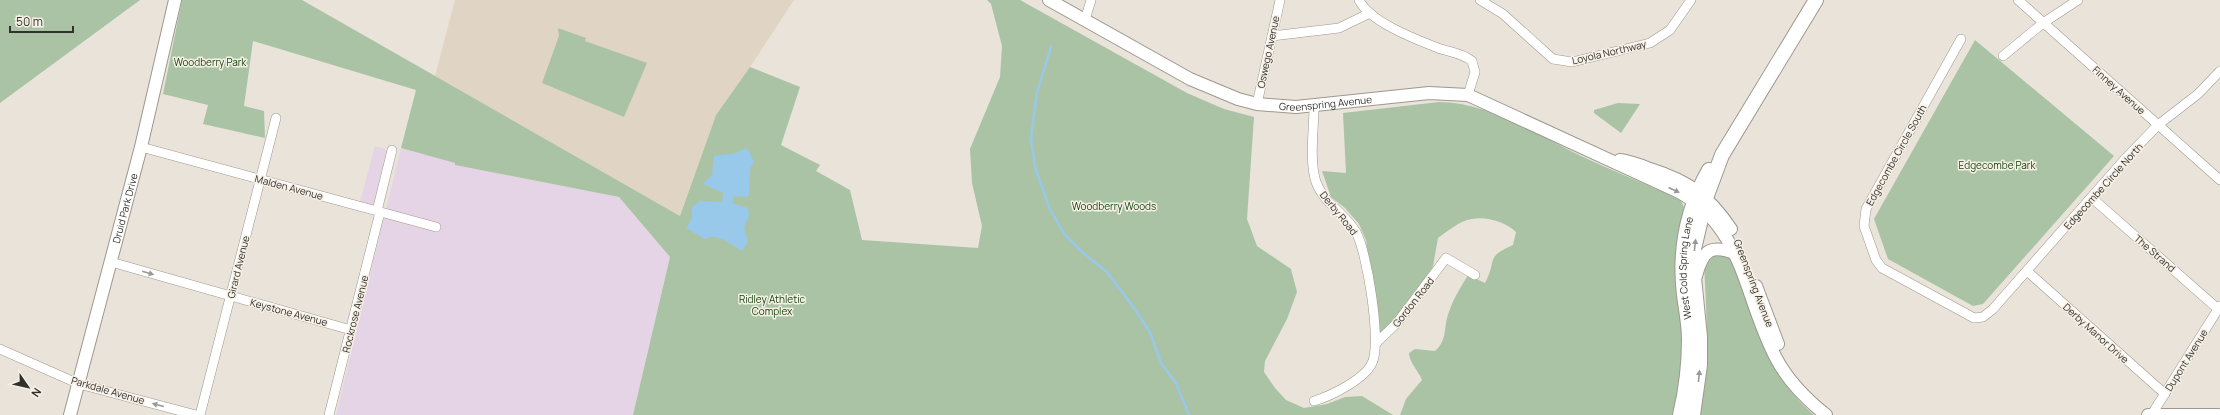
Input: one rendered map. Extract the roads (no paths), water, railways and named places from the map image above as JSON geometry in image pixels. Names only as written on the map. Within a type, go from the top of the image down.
[{"type":"main road","name":"Druid Park Drive","points":[[70,415],[141,147],[174,0]]},
{"type":"main road","name":"Greenspring Avenue","points":[[1049,0],[1208,88],[1238,99],[1257,104],[1290,107],[1314,106],[1430,93],[1468,95],[1613,160],[1622,167],[1700,199],[1722,216],[1743,248],[1782,353],[1810,400]]},
{"type":"main road","name":"West Cold Spring Lane","points":[[1680,415],[1686,377],[1689,337],[1682,283],[1682,258],[1685,232],[1722,155],[1816,0]]},
{"type":"main road","name":"Greenspring Avenue","points":[[1700,199],[1737,254],[1759,319],[1776,358],[1793,384],[1826,415]]},
{"type":"main road","name":"West Cold Spring Lane","points":[[1693,415],[1700,365],[1700,337],[1694,283],[1694,248],[1700,199]]},
{"type":"main road","points":[[1694,283],[1700,261],[1705,254],[1716,248],[1737,254]]},
{"type":"main road","points":[[2148,415],[2218,415]]},
{"type":"street","points":[[1085,20],[1091,0]]},
{"type":"street","name":"Oswego Avenue","points":[[1257,104],[1280,0]]},
{"type":"street","points":[[1359,0],[1370,13],[1420,41],[1460,54],[1472,61],[1475,72],[1468,95]]},
{"type":"street","name":"Loyola Northway","points":[[1480,0],[1503,14],[1553,59],[1572,62],[1650,43],[1670,30],[1692,0]]},
{"type":"street","name":"Finney Avenue","points":[[2018,0],[2220,180]]},
{"type":"street","points":[[2003,56],[2044,23],[2078,0]]},
{"type":"street","points":[[1272,36],[1339,28],[1370,13]]},
{"type":"street","name":"Edgecombe Circle South","points":[[1961,39],[1866,209],[1863,220],[1876,260],[1887,272],[1974,318],[1983,317],[1993,309]]},
{"type":"street","name":"Edgecombe Circle North","points":[[1993,309],[2124,160],[2158,125],[2198,94],[2220,71]]},
{"type":"street","name":"Derby Road","points":[[1314,106],[1314,162],[1316,183],[1327,200],[1352,226],[1360,241],[1371,301],[1376,343],[1372,364],[1367,371],[1340,390],[1314,401]]},
{"type":"street","name":"Girard Avenue","points":[[200,415],[276,118]]},
{"type":"street","name":"Malden Avenue","points":[[141,147],[436,227]]},
{"type":"street","name":"Rockrose Avenue","points":[[328,415],[351,330],[392,150]]},
{"type":"street","name":"The Strand","points":[[2092,198],[2219,307]]},
{"type":"street","name":"Gordon Road","points":[[1376,343],[1397,323],[1446,258],[1475,275]]},
{"type":"street","name":"Keystone Avenue","points":[[111,262],[351,330]]},
{"type":"street","name":"Derby Manor Drive","points":[[2027,271],[2164,394]]},
{"type":"street","name":"Dupont Avenue","points":[[2152,414],[2219,307]]},
{"type":"street","name":"Parkdale Avenue","points":[[0,349],[79,384],[196,415]]},
{"type":"water","points":[[746,148],[754,162],[750,169],[749,194],[747,197],[734,196],[732,203],[748,208],[749,216],[744,227],[748,242],[742,251],[724,240],[714,237],[705,239],[686,228],[692,218],[692,207],[700,201],[722,202],[723,193],[703,184],[712,175],[714,156],[736,153]]},
{"type":"waterway","points":[[1051,47],[1037,92],[1031,138],[1035,167],[1049,207],[1064,234],[1082,252],[1107,272],[1134,308],[1150,332],[1161,363],[1176,383],[1189,415]]},
{"type":"park label","name":"Woodberry Park","points":[[210,62]]},
{"type":"park label","name":"Edgecombe Park","points":[[1997,165]]},
{"type":"park label","name":"Woodberry Woods","points":[[1114,206]]},
{"type":"park label","name":"Ridley Athletic Complex","points":[[772,304]]}]
